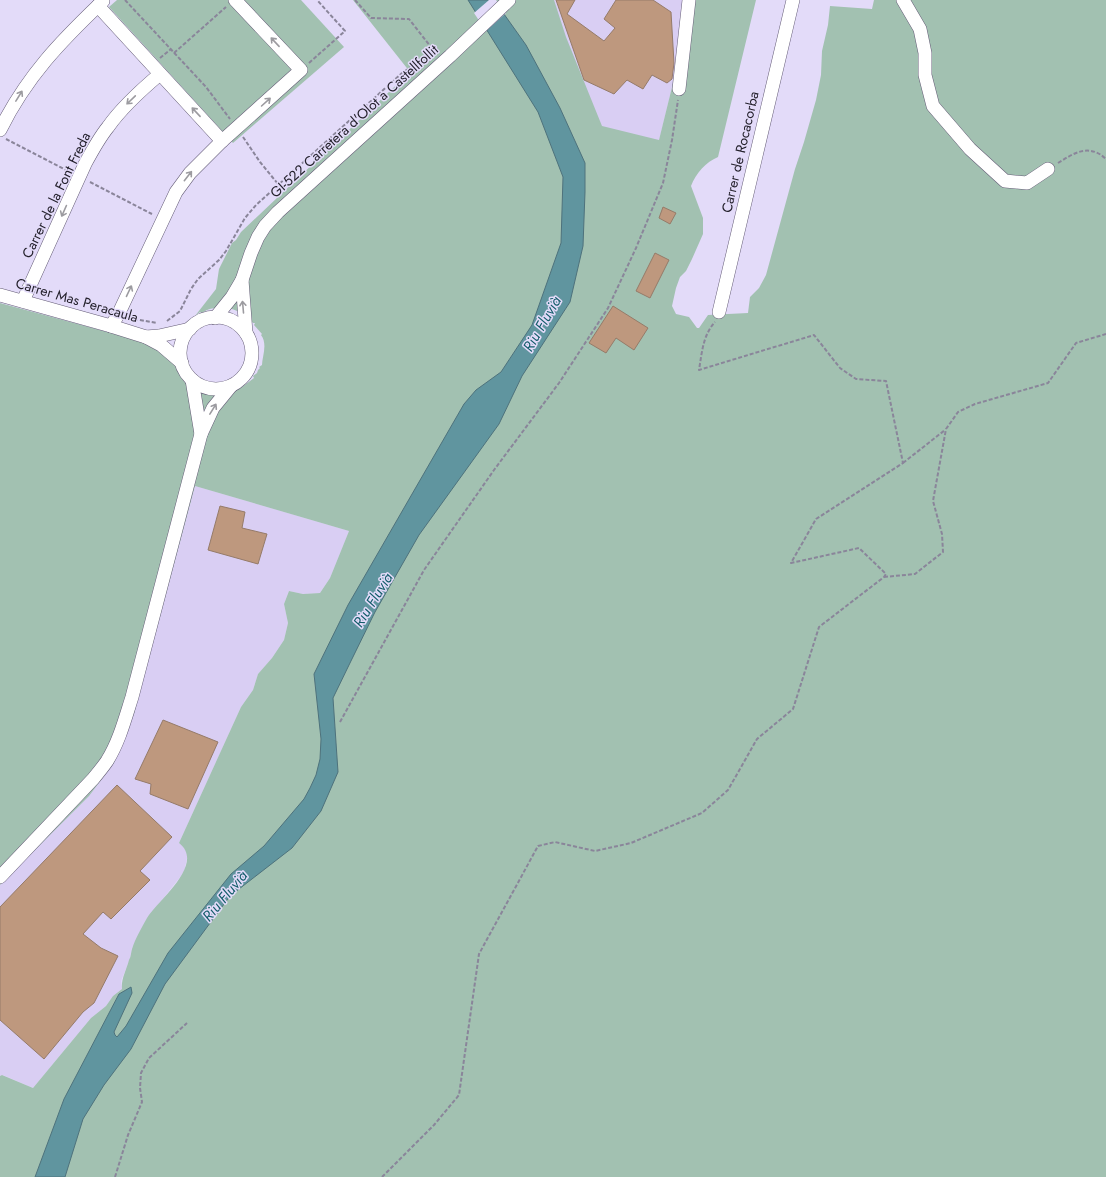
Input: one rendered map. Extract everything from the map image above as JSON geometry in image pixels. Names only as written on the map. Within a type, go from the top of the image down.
[{"type":"street","name":"GI-522 Carretera d'Olot a Castellfollit","points":[[215,318],[232,297],[242,280],[251,253],[265,226],[446,51],[509,0]]},
{"type":"street","points":[[679,89],[689,0]]},
{"type":"street","name":"Carrer de Rocacorba","points":[[719,312],[793,0]]},
{"type":"street","points":[[903,0],[920,29],[925,52],[925,75],[933,106],[970,149],[1005,181],[1027,183],[1048,169]]},
{"type":"street","points":[[0,130],[19,95],[33,74],[72,30],[101,3],[160,74],[222,141]]},
{"type":"street","points":[[114,320],[176,192],[190,172],[301,70],[231,3]]},
{"type":"street","name":"Carrer de la Font Freda","points":[[23,301],[85,164],[96,144],[122,109],[160,74]]},
{"type":"street","name":"GI-522 Carretera d'Olot a Castellfollit","points":[[242,280],[246,333]]},
{"type":"street","name":"Carrer Mas Peracaula","points":[[0,295],[114,320],[146,337]]},
{"type":"street","points":[[0,877],[93,779],[107,761],[122,729],[132,697],[201,434],[213,408],[231,386],[243,377],[251,363],[252,348],[246,333],[236,323],[222,318],[215,318],[206,319],[197,323],[190,329],[181,348],[182,363],[186,372],[192,380],[199,385],[214,389],[231,386]]},
{"type":"street","points":[[146,337],[159,336],[190,329]]},
{"type":"street","points":[[146,337],[161,345],[182,363]]},
{"type":"street","points":[[192,380],[201,434]]},
{"type":"path","points":[[125,0],[206,87],[237,128],[260,162],[278,184]]},
{"type":"path","points":[[301,70],[345,31],[317,0]]},
{"type":"path","points":[[355,0],[371,18],[409,18],[434,51]]},
{"type":"path","points":[[174,53],[231,3]]},
{"type":"path","points":[[114,320],[156,323],[174,317],[180,311],[198,279],[219,260],[226,251],[245,218],[256,205],[402,73],[434,51],[446,51]]},
{"type":"path","points":[[340,722],[424,570],[494,470],[560,383],[608,308],[636,248],[663,183],[672,140],[679,89]]},
{"type":"path","points":[[1048,169],[1064,159],[1087,149],[1096,152],[1106,159]]},
{"type":"path","points":[[719,312],[714,323],[706,334],[699,370],[814,335],[840,368],[856,379],[886,381],[904,463]]},
{"type":"path","points":[[884,577],[886,574],[859,548],[791,563],[816,518],[904,463],[946,429],[958,412],[975,404],[1048,383],[1076,343],[1106,334]]},
{"type":"path","points":[[382,1177],[434,1125],[459,1095],[479,954],[538,846],[555,842],[595,851],[631,843],[702,813],[728,790],[757,738],[793,709],[819,627],[884,577],[915,574],[943,552],[942,534],[933,502],[946,429]]},
{"type":"path","points":[[115,1177],[128,1135],[142,1102],[140,1073],[149,1058],[187,1023]]},
{"type":"shaded area","points":[[117,0],[301,0],[344,47],[233,143],[109,7]]},
{"type":"shaded area","points":[[353,0],[554,0],[566,37],[602,126],[659,140],[687,26],[689,0],[756,0],[718,157],[702,168],[691,186],[703,218],[703,234],[686,271],[680,277],[672,306],[676,314],[689,317],[697,328],[699,328],[708,315],[748,313],[750,297],[759,288],[766,275],[795,169],[816,100],[821,75],[822,51],[828,25],[830,6],[872,9],[874,0],[1106,0],[1106,1177],[0,1177],[0,1076],[2,1075],[33,1088],[91,1018],[106,1006],[113,996],[122,989],[122,982],[133,945],[139,933],[147,918],[177,882],[184,871],[187,861],[186,852],[179,843],[241,707],[253,690],[258,674],[272,658],[284,640],[288,623],[284,604],[289,591],[303,594],[320,593],[330,578],[349,531],[195,486],[134,714],[114,763],[89,796],[0,885],[0,303],[137,340],[179,354],[182,367],[196,384],[197,383],[210,390],[224,391],[236,389],[242,387],[254,378],[253,376],[262,365],[264,346],[262,334],[254,325],[255,323],[253,323],[247,315],[233,309],[215,308],[202,313],[200,312],[195,316],[216,289],[219,269],[232,243],[241,232],[410,72]]},
{"type":"shaded area","points":[[546,0],[693,0],[657,149],[603,134]]},
{"type":"shaded area","points":[[195,486],[349,531],[330,578],[320,593],[303,594],[289,591],[284,604],[288,623],[284,640],[272,658],[258,674],[253,690],[241,707],[179,843],[185,847],[187,852],[184,872],[147,919],[132,948],[130,959],[121,981],[122,989],[113,996],[106,1006],[91,1018],[33,1088],[3,1075],[0,1076],[0,885],[103,778],[114,763],[134,714]]},
{"type":"water","name":"Riu Fluvià","points":[[468,0],[494,0],[526,45],[560,108],[585,163],[583,246],[570,302],[522,376],[499,424],[419,535],[375,612],[349,665],[333,698],[338,772],[321,811],[292,848],[230,896],[165,984],[131,1049],[104,1085],[83,1119],[65,1177],[35,1177],[64,1099],[119,994],[131,987],[132,993],[114,1032],[117,1037],[126,1026],[168,953],[231,874],[264,846],[304,799],[316,775],[320,759],[321,739],[314,674],[348,605],[464,404],[476,390],[501,372],[532,325],[561,243],[563,177],[538,112]]},
{"type":"pier","points":[[489,0],[496,0],[506,13],[486,31],[474,13]]},
{"type":"building","points":[[556,0],[575,0],[567,14],[604,41],[615,28],[604,19],[616,0],[653,0],[671,12],[674,63],[672,79],[667,83],[652,75],[643,89],[627,80],[614,94],[584,80]]},
{"type":"building","points":[[663,207],[676,213],[670,224],[659,218]]},
{"type":"building","points":[[655,253],[669,260],[650,298],[636,291]]},
{"type":"building","points":[[613,306],[648,328],[634,350],[616,338],[606,353],[589,343]]},
{"type":"building","points":[[220,506],[245,512],[242,528],[267,534],[258,564],[208,550]]},
{"type":"building","points":[[163,720],[218,742],[188,809],[150,794],[151,784],[135,779]]},
{"type":"building","points":[[117,785],[172,837],[140,871],[150,880],[111,919],[103,912],[83,934],[101,948],[118,956],[94,1003],[83,1012],[44,1059],[0,1020],[0,907]]}]
